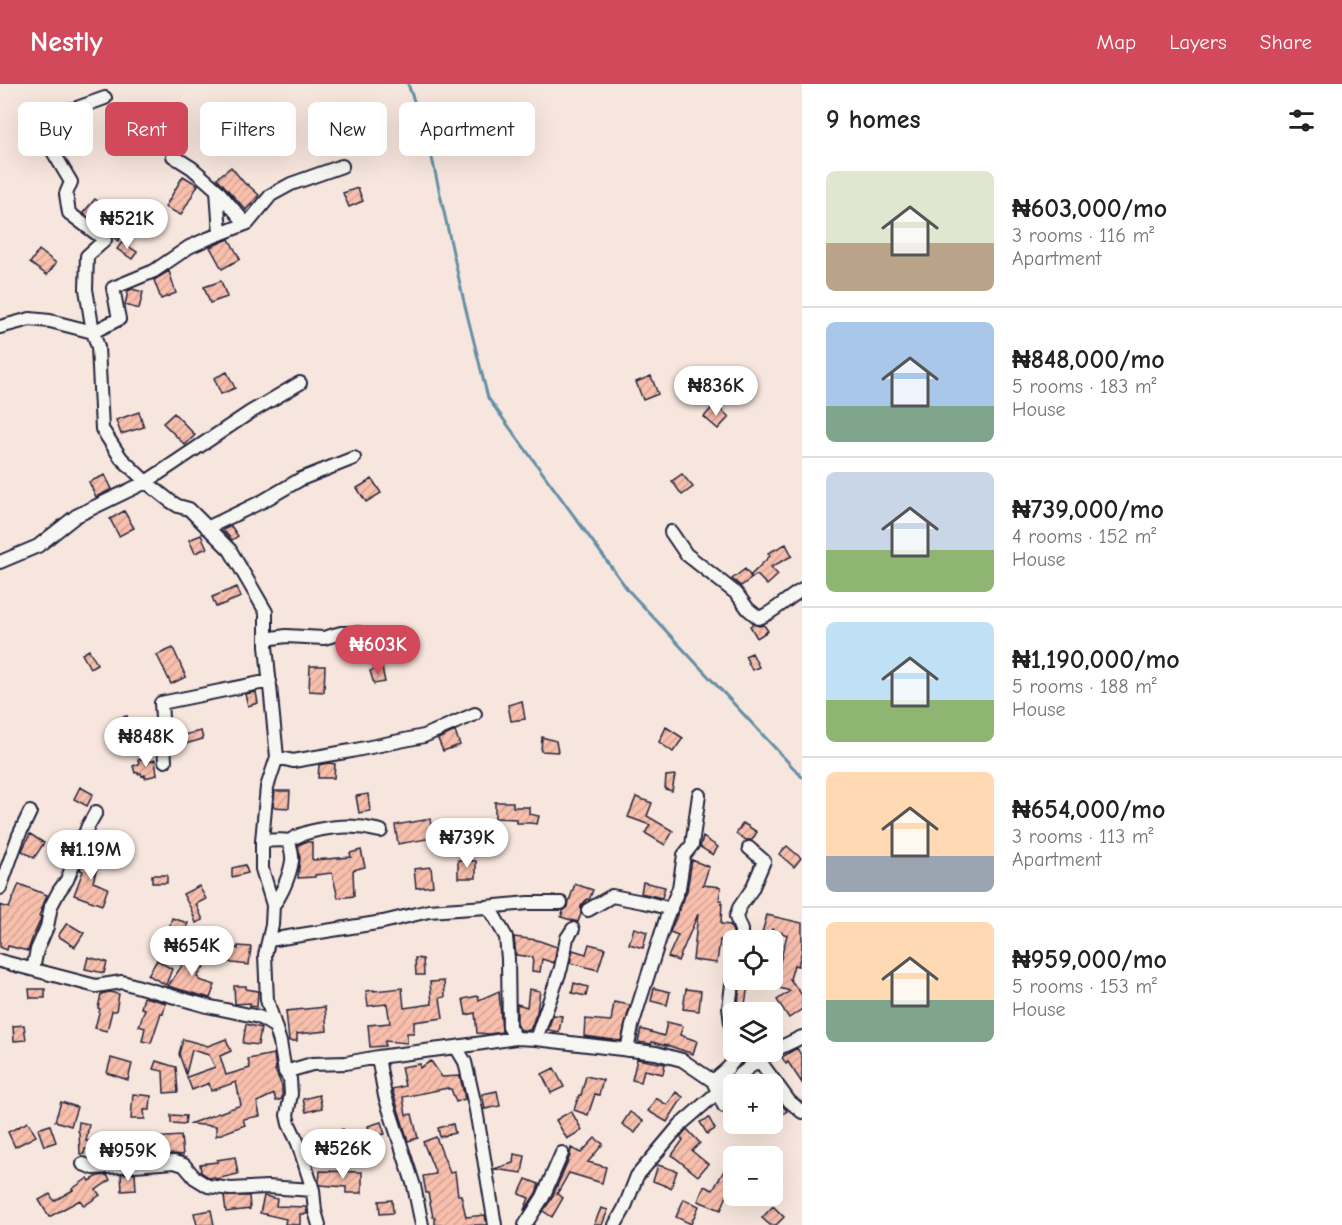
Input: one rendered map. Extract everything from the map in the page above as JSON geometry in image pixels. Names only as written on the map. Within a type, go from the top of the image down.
[{"type":"street","points":[[105,98],[74,109],[46,114],[49,145],[71,182],[66,194],[69,213],[105,240],[87,255],[86,289],[93,332],[98,347],[102,429],[122,458],[146,482],[178,506],[189,509],[230,550],[266,612],[266,639],[277,757],[267,787],[262,841],[262,869],[273,905],[272,925],[265,955],[267,1000],[280,1042],[285,1072],[290,1079],[291,1094],[287,1115],[289,1124],[298,1143],[313,1190],[319,1225]]},
{"type":"street","points":[[173,156],[192,168],[217,190],[246,224]]},
{"type":"street","points":[[0,327],[30,319],[50,321],[93,332],[119,319],[113,288],[154,271],[189,247],[246,224],[271,195],[291,184],[342,166]]},
{"type":"street","points":[[217,190],[220,234]]},
{"type":"street","points":[[0,562],[38,546],[76,516],[146,482],[300,382]]},
{"type":"street","points":[[207,528],[301,480],[354,458]]},
{"type":"street","points":[[671,532],[686,554],[737,594],[748,609],[759,618],[802,590]]},
{"type":"street","points":[[266,639],[286,636],[324,638],[341,633],[358,633]]},
{"type":"street","points":[[165,761],[161,703],[270,681]]},
{"type":"street","points":[[277,757],[293,761],[351,752],[424,736],[475,714]]},
{"type":"street","points":[[627,1050],[632,1026],[666,919],[680,888],[684,855],[692,845],[699,795]]},
{"type":"street","points":[[0,888],[30,812]]},
{"type":"street","points":[[33,969],[37,950],[47,927],[51,906],[67,880],[88,826],[96,812]]},
{"type":"street","points":[[262,841],[289,841],[315,831],[331,828],[358,826],[381,831]]},
{"type":"street","points":[[273,905],[284,888],[293,859],[289,841]]},
{"type":"street","points":[[741,930],[736,917],[764,861],[749,848]]},
{"type":"street","points":[[588,910],[612,896],[671,909]]},
{"type":"street","points":[[269,940],[383,922],[429,911],[528,903],[561,903]]},
{"type":"street","points":[[486,907],[494,914],[506,937],[509,1027],[516,1038]]},
{"type":"street","points":[[536,1039],[561,968],[567,938],[573,928]]},
{"type":"street","points":[[0,961],[96,986],[122,982],[207,1006],[259,1017],[274,1026]]},
{"type":"street","points":[[783,1046],[802,1037]]},
{"type":"street","points":[[285,1072],[312,1064],[346,1063],[516,1038],[536,1039],[656,1053],[682,1060],[716,1086],[723,1104]]},
{"type":"street","points":[[456,1047],[465,1062],[476,1110],[495,1225]]},
{"type":"street","points":[[378,1057],[385,1096],[414,1186],[422,1225]]},
{"type":"street","points":[[615,1225],[637,1176],[716,1086],[733,1062]]},
{"type":"street","points":[[716,1086],[756,1062]]},
{"type":"street","points":[[760,1062],[789,1101],[802,1112]]},
{"type":"street","points":[[525,1225],[543,1197],[562,1153]]},
{"type":"street","points":[[83,1164],[94,1168],[174,1162],[184,1165],[195,1178],[208,1186],[231,1189],[267,1187],[313,1190]]},
{"type":"building","points":[[231,167],[246,185],[259,195],[246,210],[217,178]]},
{"type":"building","points":[[183,176],[198,185],[181,215],[165,207]]},
{"type":"building","points":[[358,188],[363,201],[349,207],[343,193]]},
{"type":"building","points":[[95,199],[108,209],[106,212],[128,227],[118,241],[83,213]]},
{"type":"building","points":[[229,239],[240,259],[222,269],[210,247]]},
{"type":"building","points":[[122,242],[137,252],[132,259],[117,249]]},
{"type":"building","points":[[39,250],[56,263],[47,275],[30,263]]},
{"type":"building","points":[[169,271],[176,293],[161,299],[154,280]]},
{"type":"building","points":[[221,281],[227,297],[210,303],[204,287]]},
{"type":"building","points":[[132,289],[143,292],[139,309],[125,305],[128,291]]},
{"type":"building","points":[[227,372],[235,388],[221,394],[214,378]]},
{"type":"building","points":[[651,376],[658,394],[643,400],[636,382]]},
{"type":"building","points":[[715,404],[729,417],[718,429],[704,417]]},
{"type":"building","points":[[139,412],[144,427],[121,434],[116,420]]},
{"type":"building","points":[[174,413],[195,435],[185,445],[163,423]]},
{"type":"building","points":[[682,474],[693,487],[682,495],[672,481]]},
{"type":"building","points":[[105,475],[112,489],[96,497],[89,482]]},
{"type":"building","points":[[372,479],[381,493],[366,502],[357,488]]},
{"type":"building","points":[[124,511],[134,528],[119,536],[110,519]]},
{"type":"building","points":[[231,526],[238,536],[232,540],[223,530]]},
{"type":"building","points":[[201,535],[207,548],[195,553],[189,540]]},
{"type":"building","points":[[786,544],[792,556],[771,567],[778,575],[767,585],[757,575],[751,578],[750,576],[770,556],[768,553]]},
{"type":"building","points":[[745,569],[752,578],[741,586],[732,579]]},
{"type":"building","points":[[237,587],[241,597],[216,607],[212,597]]},
{"type":"building","points":[[764,625],[768,631],[757,638],[750,626]]},
{"type":"building","points":[[379,634],[382,645],[363,649],[361,641]]},
{"type":"building","points":[[173,648],[186,677],[171,684],[157,655]]},
{"type":"building","points":[[89,650],[97,664],[90,668],[82,654]]},
{"type":"building","points":[[752,653],[759,667],[752,670],[745,656]]},
{"type":"building","points":[[310,666],[325,666],[324,692],[309,691]]},
{"type":"building","points":[[382,668],[385,682],[374,684],[370,671]]},
{"type":"building","points":[[256,692],[258,703],[248,706],[245,694]]},
{"type":"building","points":[[522,701],[525,719],[511,721],[508,705]]},
{"type":"building","points":[[127,716],[134,741],[125,743],[118,718]]},
{"type":"building","points":[[666,727],[683,738],[673,752],[659,742]]},
{"type":"building","points":[[201,731],[203,739],[185,744],[183,735]]},
{"type":"building","points":[[455,731],[460,745],[443,751],[438,739]]},
{"type":"building","points":[[542,737],[556,741],[558,752],[541,751]]},
{"type":"building","points":[[146,758],[148,762],[155,760],[157,775],[145,778],[145,775],[142,776],[141,773],[135,773],[133,766],[139,764],[138,760]]},
{"type":"building","points":[[335,764],[334,778],[318,778],[319,765]]},
{"type":"building","points":[[675,775],[672,791],[665,789],[666,776]]},
{"type":"building","points":[[80,787],[93,794],[87,806],[74,799]]},
{"type":"building","points":[[275,791],[290,791],[289,808],[273,807]]},
{"type":"building","points":[[368,794],[370,811],[359,813],[356,796]]},
{"type":"building","points":[[636,797],[652,803],[647,816],[673,831],[665,845],[645,833],[650,825],[628,817]]},
{"type":"building","points":[[495,802],[513,802],[513,807],[529,807],[529,814],[539,816],[537,824],[516,823],[516,819],[495,818]]},
{"type":"building","points":[[430,819],[433,838],[398,844],[395,825]]},
{"type":"building","points":[[743,823],[757,832],[752,840],[746,840],[736,834]]},
{"type":"building","points":[[459,824],[477,824],[477,833],[459,833]]},
{"type":"building","points":[[30,834],[44,843],[34,858],[22,851]]},
{"type":"building","points":[[703,837],[718,847],[713,855],[700,847]]},
{"type":"building","points":[[312,842],[312,859],[314,860],[351,857],[350,853],[361,850],[365,867],[353,870],[354,896],[338,898],[332,873],[298,878],[300,858],[298,845]]},
{"type":"building","points":[[787,846],[801,858],[794,867],[779,854]]},
{"type":"building","points":[[86,853],[100,857],[93,882],[108,888],[102,905],[74,895],[83,871],[80,870]]},
{"type":"building","points":[[458,860],[476,861],[476,878],[458,878]]},
{"type":"building","points":[[692,860],[709,867],[703,885],[721,887],[719,900],[722,900],[721,924],[730,925],[732,930],[723,930],[723,940],[720,940],[717,963],[693,960],[698,914],[678,961],[668,957],[678,935],[670,932],[687,891]]},
{"type":"building","points":[[245,865],[248,873],[232,877],[232,868]]},
{"type":"building","points":[[431,867],[433,886],[416,888],[414,869]]},
{"type":"building","points":[[152,875],[167,875],[167,883],[152,883]]},
{"type":"building","points":[[643,882],[665,887],[662,898],[641,893]]},
{"type":"building","points":[[19,884],[47,895],[28,951],[8,946],[7,950],[0,947],[0,905],[9,908]]},
{"type":"building","points":[[575,884],[593,890],[589,900],[587,899],[581,906],[578,922],[561,917],[563,911],[568,907]]},
{"type":"building","points":[[199,886],[206,899],[196,904],[203,920],[196,923],[183,894]]},
{"type":"building","points":[[767,915],[802,923],[802,950],[798,966],[794,965],[790,979],[802,995],[802,1009],[789,1018],[783,1009],[783,1002],[777,1000],[790,991],[783,989],[783,950],[787,935],[783,933],[783,930],[763,930]]},
{"type":"building","points":[[172,918],[188,923],[179,950],[163,947]]},
{"type":"building","points":[[67,923],[84,933],[75,947],[58,936]]},
{"type":"building","points":[[634,928],[647,932],[643,948],[629,944]]},
{"type":"building","points":[[514,937],[537,940],[557,947],[554,963],[542,959],[540,972],[532,971],[533,957],[516,955]]},
{"type":"building","points":[[220,941],[238,949],[238,946],[251,947],[249,965],[232,963],[214,955]]},
{"type":"building","points":[[589,944],[605,948],[598,970],[570,963],[573,950],[586,954]]},
{"type":"building","points":[[192,951],[208,961],[197,977],[199,980],[215,985],[210,998],[168,986]]},
{"type":"building","points":[[88,957],[107,962],[104,973],[85,969]]},
{"type":"building","points":[[415,958],[423,959],[424,975],[416,975]]},
{"type":"building","points":[[157,960],[172,969],[166,985],[148,975]]},
{"type":"building","points":[[444,981],[445,997],[440,998],[443,1018],[414,1022],[414,1033],[407,1033],[407,1043],[385,1041],[385,1046],[370,1047],[368,1025],[390,1023],[387,1004],[368,1006],[366,991],[402,988],[404,1008],[432,1004],[430,982]]},
{"type":"building","points":[[574,983],[588,987],[586,996],[572,993]]},
{"type":"building","points":[[234,986],[246,986],[246,989],[258,991],[257,1007],[250,1006],[250,1003],[235,1004]]},
{"type":"building","points":[[654,988],[670,992],[667,1005],[651,1001]]},
{"type":"building","points":[[29,989],[45,989],[45,998],[30,998]]},
{"type":"building","points":[[529,989],[540,991],[537,1012],[530,1030],[521,1030],[517,1025],[517,1004],[527,1007]]},
{"type":"building","points":[[686,989],[701,991],[699,1011],[683,1009]]},
{"type":"building","points":[[740,990],[747,990],[745,1002],[738,1002]]},
{"type":"building","points":[[499,991],[502,1032],[477,1033],[475,1013],[466,1015],[463,999],[478,996],[479,1000]]},
{"type":"building","points":[[109,992],[119,994],[116,1011],[112,1011],[107,1031],[95,1028],[101,994]]},
{"type":"building","points":[[144,997],[166,1003],[151,1043],[142,1041],[145,1028],[139,1026],[145,1009],[141,1008]]},
{"type":"building","points":[[614,1002],[630,1005],[621,1041],[584,1036],[585,1019],[611,1021]]},
{"type":"building","points":[[325,1007],[327,1031],[297,1034],[297,1041],[289,1041],[286,1011]]},
{"type":"building","points":[[553,1015],[562,1016],[559,1032],[548,1030]]},
{"type":"building","points":[[667,1022],[683,1026],[680,1035],[697,1041],[693,1054],[664,1044],[666,1046],[652,1042],[651,1044],[638,1042],[641,1029],[664,1036]]},
{"type":"building","points":[[246,1024],[261,1028],[258,1045],[243,1043]]},
{"type":"building","points":[[24,1025],[26,1040],[14,1041],[13,1026]]},
{"type":"building","points":[[183,1039],[208,1046],[226,1039],[231,1051],[220,1056],[226,1075],[250,1068],[248,1059],[274,1054],[275,1070],[282,1086],[282,1099],[276,1101],[274,1094],[257,1102],[260,1116],[243,1119],[245,1125],[216,1136],[216,1126],[189,1124],[241,1105],[236,1082],[211,1091],[209,1083],[192,1090],[187,1077],[215,1067],[209,1055],[192,1050],[186,1074],[179,1054]]},
{"type":"building","points":[[797,1048],[802,1057],[802,1083],[788,1062],[786,1064],[783,1056]]},
{"type":"building","points":[[111,1058],[132,1064],[128,1080],[107,1073]]},
{"type":"building","points":[[637,1059],[665,1064],[663,1074],[644,1070],[641,1082],[632,1080]]},
{"type":"building","points":[[156,1061],[176,1067],[178,1092],[164,1093],[163,1071],[153,1069]]},
{"type":"building","points":[[431,1061],[442,1077],[460,1076],[465,1099],[456,1102],[451,1089],[448,1088],[403,1097],[406,1115],[412,1114],[418,1138],[408,1141],[392,1089],[405,1086],[401,1067],[420,1064],[420,1068]]},
{"type":"building","points":[[554,1068],[564,1087],[551,1093],[542,1074]]},
{"type":"building","points":[[586,1076],[603,1080],[599,1095],[595,1094],[588,1115],[574,1110]]},
{"type":"building","points":[[497,1091],[500,1106],[485,1109],[482,1094]]},
{"type":"building","points":[[676,1092],[683,1097],[667,1122],[648,1111],[656,1098],[667,1105]]},
{"type":"building","points":[[133,1094],[151,1096],[150,1110],[144,1110],[145,1119],[131,1119]]},
{"type":"building","points":[[319,1095],[322,1108],[306,1112],[303,1099]]},
{"type":"building","points":[[61,1102],[77,1107],[71,1126],[55,1121]]},
{"type":"building","points":[[571,1111],[582,1130],[567,1139],[556,1120]]},
{"type":"building","points":[[630,1112],[643,1121],[635,1133],[622,1124]]},
{"type":"building","points":[[171,1115],[186,1116],[185,1124],[171,1123]]},
{"type":"building","points":[[709,1118],[715,1129],[707,1134],[700,1122]]},
{"type":"building","points":[[28,1122],[36,1136],[15,1147],[8,1132]]},
{"type":"building","points":[[79,1122],[89,1124],[86,1141],[94,1141],[94,1149],[85,1149],[84,1154],[80,1154]]},
{"type":"building","points":[[381,1122],[385,1134],[371,1138],[368,1126]]},
{"type":"building","points":[[453,1124],[455,1133],[440,1137],[438,1128]]},
{"type":"building","points":[[50,1125],[56,1142],[44,1146],[38,1129]]},
{"type":"building","points":[[343,1129],[348,1143],[333,1148],[327,1136]]},
{"type":"building","points":[[687,1129],[700,1143],[692,1151],[708,1164],[698,1176],[672,1155],[683,1140],[680,1137]]},
{"type":"building","points":[[181,1136],[183,1155],[126,1157],[124,1140]]},
{"type":"building","points":[[436,1137],[450,1173],[455,1172],[458,1195],[461,1195],[466,1217],[485,1215],[487,1225],[435,1225],[435,1217],[433,1217],[423,1176],[436,1174],[423,1142]]},
{"type":"building","points":[[595,1138],[603,1144],[588,1162],[606,1167],[602,1183],[569,1173],[557,1194],[563,1198],[552,1217],[543,1211],[551,1200],[570,1156],[571,1148],[581,1153]]},
{"type":"building","points":[[514,1154],[525,1156],[522,1173],[494,1169],[513,1163]]},
{"type":"building","points":[[235,1157],[238,1174],[216,1179],[201,1172],[200,1164]]},
{"type":"building","points":[[658,1165],[677,1171],[671,1188],[653,1181]]},
{"type":"building","points":[[320,1171],[362,1172],[362,1193],[346,1193],[346,1187],[320,1185]]},
{"type":"building","points":[[723,1172],[721,1210],[698,1201],[704,1186],[713,1190]]},
{"type":"building","points":[[135,1173],[136,1190],[122,1191],[121,1174]]},
{"type":"building","points":[[107,1175],[110,1180],[96,1190],[100,1195],[84,1206],[80,1200],[49,1217],[39,1200],[50,1194],[54,1201],[88,1178],[90,1181],[98,1176]]},
{"type":"building","points":[[526,1179],[539,1184],[536,1193],[524,1210],[529,1198],[519,1194]]},
{"type":"building","points":[[224,1196],[249,1196],[250,1209],[226,1212]]},
{"type":"building","points":[[264,1196],[277,1199],[276,1206],[306,1207],[307,1214],[300,1214],[300,1225],[285,1224],[286,1219],[260,1213]]},
{"type":"building","points":[[684,1199],[699,1206],[691,1224],[676,1217]]},
{"type":"building","points":[[392,1200],[393,1213],[380,1214],[379,1201]]},
{"type":"building","points":[[773,1206],[784,1217],[776,1225],[770,1225],[762,1218]]},
{"type":"building","points":[[601,1208],[608,1210],[602,1225],[594,1225]]},
{"type":"building","points":[[211,1210],[214,1225],[197,1225],[194,1213]]},
{"type":"waterway","points":[[408,84],[428,140],[488,398],[628,590],[802,777]]}]
